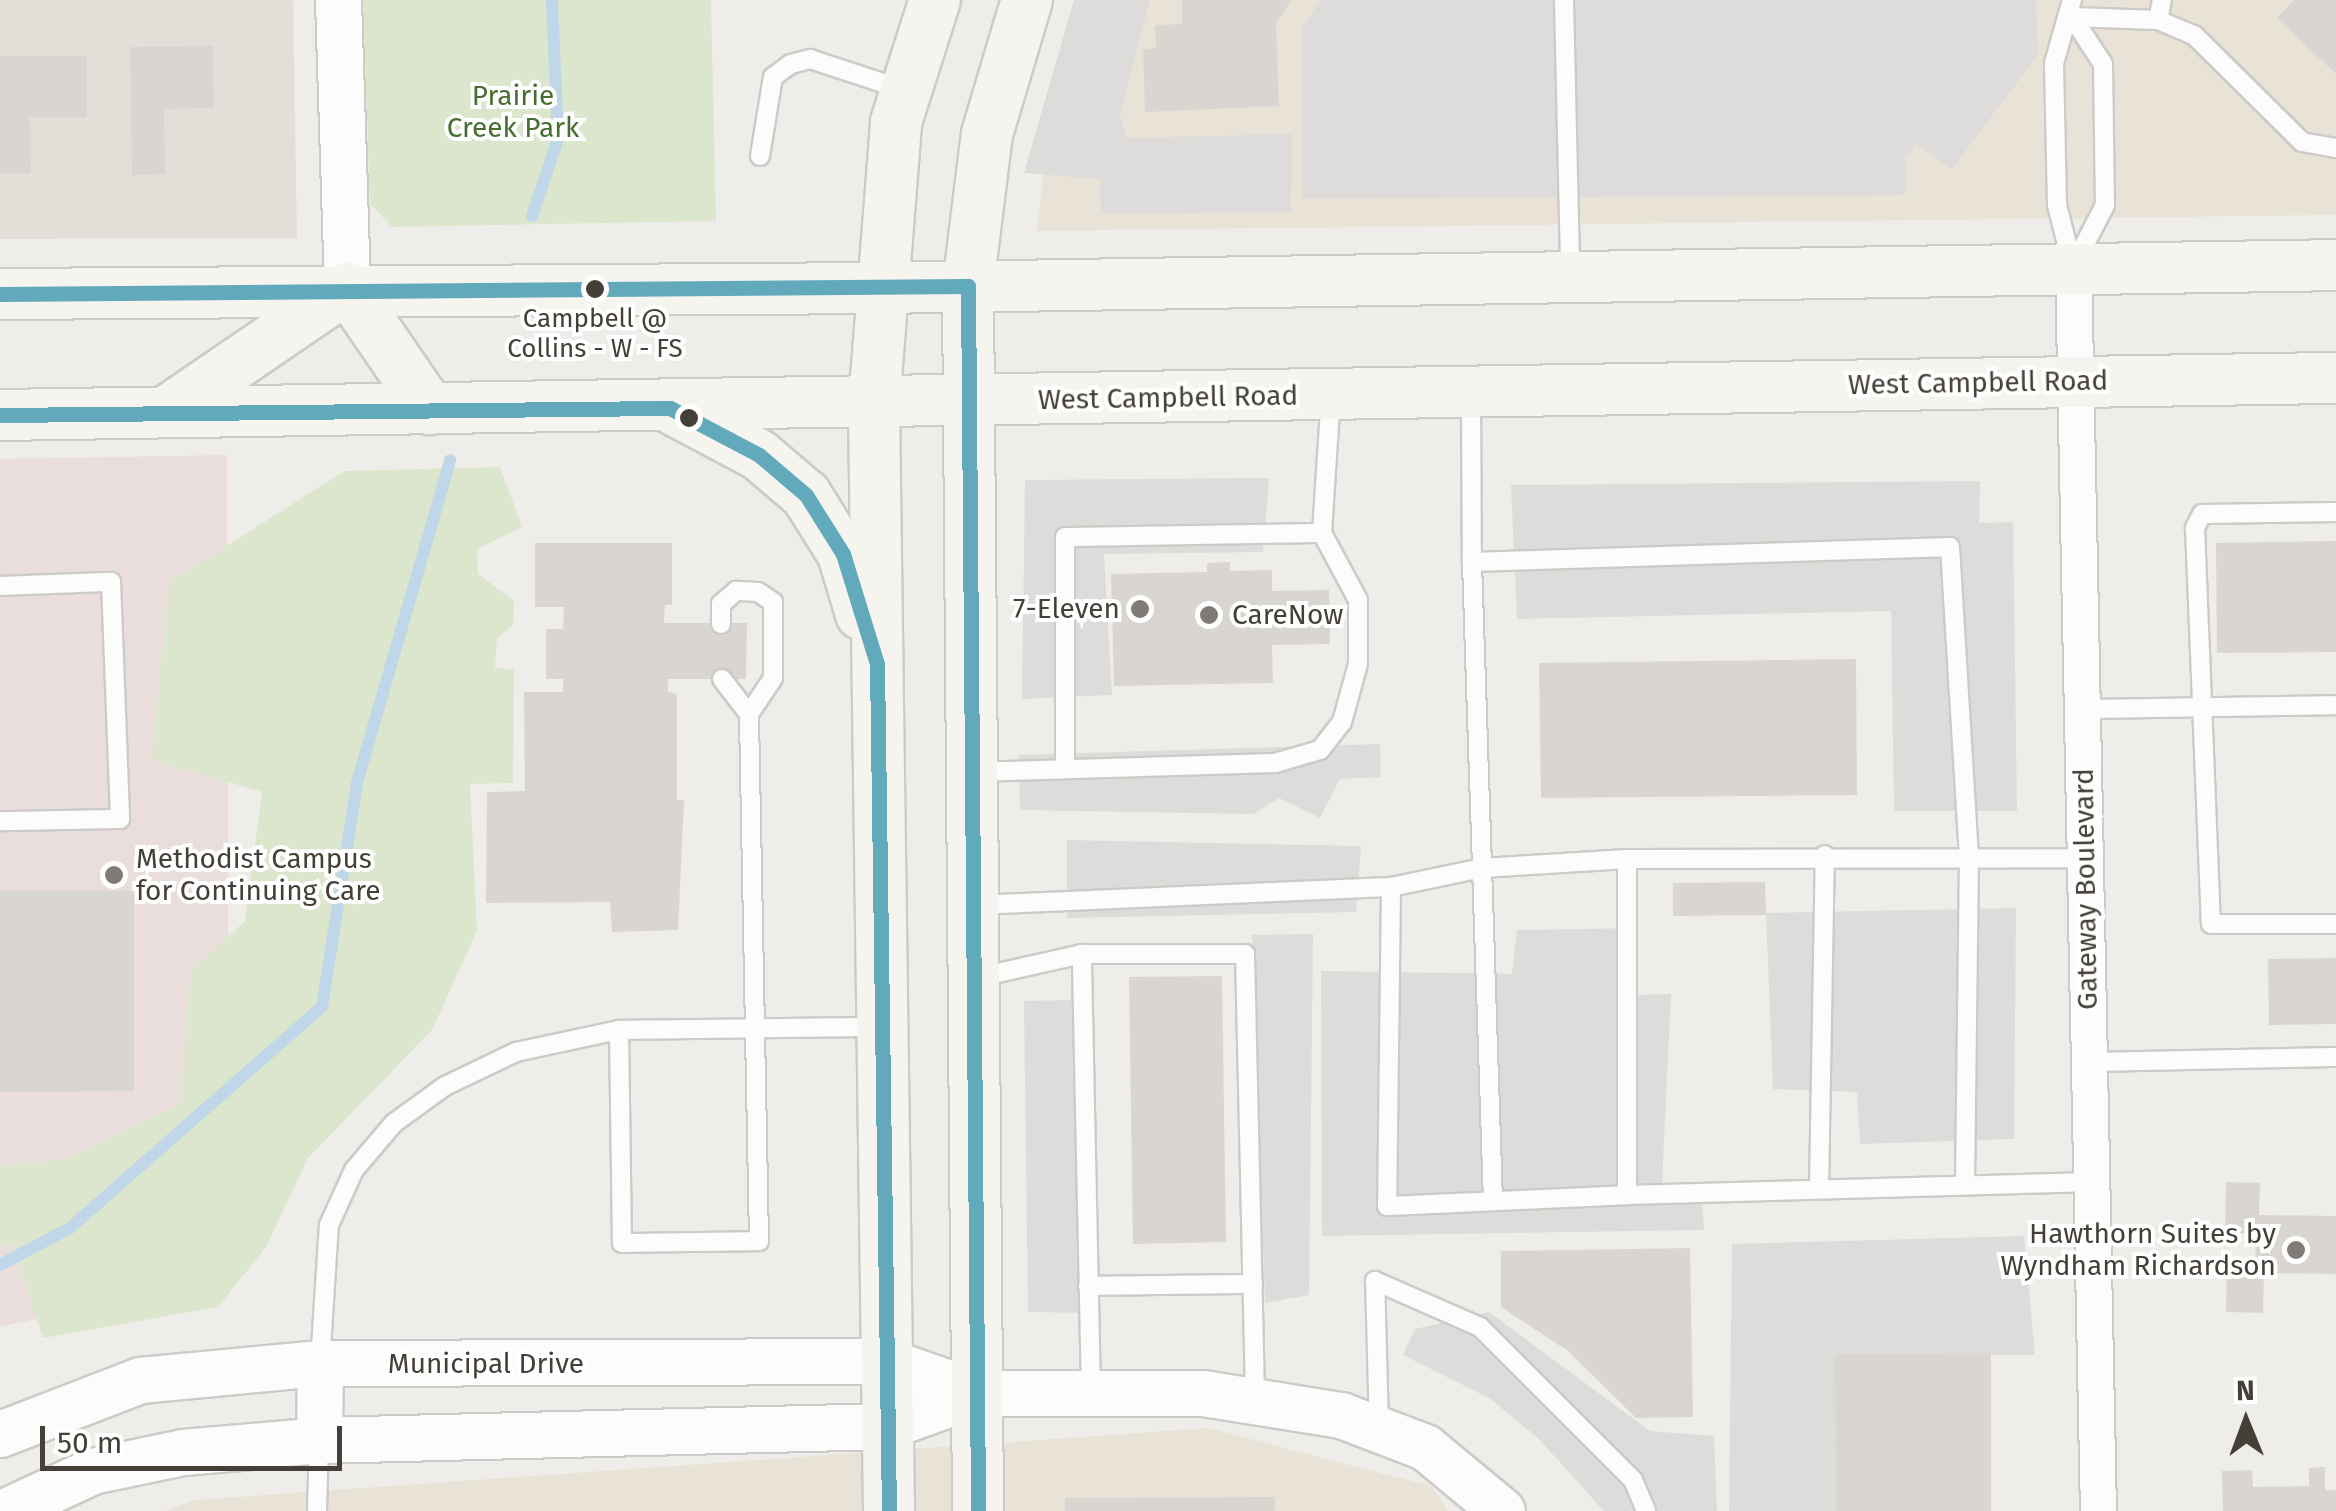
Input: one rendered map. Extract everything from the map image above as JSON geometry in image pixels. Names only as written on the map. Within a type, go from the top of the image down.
[{"type":"main road","points":[[889,1511],[874,404],[880,288],[896,122],[935,0]]},
{"type":"main road","points":[[978,1511],[968,286],[987,134],[1027,0]]},
{"type":"main road","points":[[0,294],[347,288],[880,288],[2336,265]]},
{"type":"main road","points":[[347,288],[430,409]]},
{"type":"main road","points":[[167,411],[347,288]]},
{"type":"main road","name":"West Campbell Road","points":[[0,414],[670,408],[2336,378]]},
{"type":"main road","points":[[670,408],[759,455],[806,495],[842,554],[877,664]]},
{"type":"street","points":[[338,0],[347,288]]},
{"type":"street","name":"Gateway Boulevard","points":[[2073,268],[2098,1511]]},
{"type":"street","name":"Municipal Drive","points":[[0,1434],[140,1380],[320,1363],[886,1360],[978,1393],[1255,1398],[1341,1414],[1425,1448],[1502,1511]]},
{"type":"street","points":[[319,1440],[320,1363]]},
{"type":"street","name":"Municipal Drive","points":[[6,1511],[92,1472],[182,1452],[319,1440],[887,1426],[978,1393]]},
{"type":"lane","points":[[1564,0],[1570,276]]},
{"type":"lane","points":[[2158,20],[2162,0]]},
{"type":"lane","points":[[2072,8],[2158,20],[2194,35],[2302,142],[2336,148]]},
{"type":"lane","points":[[2072,8],[2103,64],[2105,205],[2073,268]]},
{"type":"lane","points":[[2072,8],[2054,63],[2056,205],[2073,268]]},
{"type":"lane","points":[[760,156],[773,77],[791,64],[810,59],[906,90]]},
{"type":"lane","points":[[1470,392],[1492,1201]]},
{"type":"lane","points":[[972,772],[1276,763],[1320,750],[1342,722],[1358,664],[1358,600],[1322,532],[1332,395]]},
{"type":"lane","points":[[2336,512],[2202,514],[2195,528],[2210,924],[2336,924]]},
{"type":"lane","points":[[1066,770],[1065,537],[1322,532]]},
{"type":"lane","points":[[1472,562],[1950,547],[1969,857],[1965,1186]]},
{"type":"lane","points":[[0,586],[111,582],[120,819],[0,821]]},
{"type":"lane","points":[[619,1030],[622,1243],[758,1241],[749,714],[773,678],[773,602],[758,592],[736,591],[721,604],[721,624]]},
{"type":"lane","points":[[722,679],[749,714]]},
{"type":"lane","points":[[2083,708],[2336,706]]},
{"type":"lane","points":[[1820,1189],[1825,855]]},
{"type":"lane","points":[[974,905],[1390,887],[1482,868],[1627,859],[1825,855],[2086,858]]},
{"type":"lane","points":[[1626,1196],[1627,859]]},
{"type":"lane","points":[[1390,887],[1386,1206],[2092,1182]]},
{"type":"lane","points":[[974,978],[1082,954],[1245,954],[1255,1398]]},
{"type":"lane","points":[[1082,954],[1090,1394]]},
{"type":"lane","points":[[320,1363],[329,1225],[354,1170],[394,1123],[445,1086],[516,1052],[619,1030],[880,1026]]},
{"type":"lane","points":[[2090,1062],[2336,1057]]},
{"type":"lane","points":[[1379,1430],[1375,1281],[1480,1327],[1632,1480],[1646,1511]]},
{"type":"lane","points":[[1088,1286],[1253,1284]]},
{"type":"lane","points":[[317,1511],[319,1440]]},
{"type":"shaded area","points":[[0,0],[293,0],[297,238],[0,239]]},
{"type":"shaded area","points":[[1074,0],[1150,0],[1120,114],[1127,138],[1292,134],[1291,212],[1101,214],[1100,179],[1024,173]]},
{"type":"shaded area","points":[[1078,0],[2336,0],[2336,215],[1037,231],[1052,94]]},
{"type":"shaded area","points":[[1320,0],[2036,0],[2038,55],[1952,169],[1916,144],[1905,159],[1905,195],[1303,199],[1302,29]]},
{"type":"shaded area","name":"Methodist Campus for Continuing Care","points":[[227,455],[229,1291],[150,1293],[0,1327],[0,459]]},
{"type":"shaded area","points":[[1269,478],[1263,552],[1104,554],[1112,695],[1022,699],[1025,480]]},
{"type":"shaded area","points":[[1980,481],[1979,523],[2013,522],[2017,811],[1894,811],[1891,611],[1517,619],[1511,485]]},
{"type":"shaded area","points":[[1380,744],[1381,777],[1340,779],[1320,818],[1279,798],[1253,814],[1020,810],[1018,755]]},
{"type":"shaded area","points":[[1067,840],[1361,846],[1356,912],[1067,918]]},
{"type":"shaded area","points":[[2016,908],[2014,1139],[1860,1144],[1857,1092],[1773,1089],[1766,913]]},
{"type":"shaded area","points":[[1634,928],[1631,995],[1671,994],[1662,1184],[1701,1185],[1704,1230],[1322,1236],[1321,971],[1512,974],[1517,930]]},
{"type":"shaded area","points":[[1313,934],[1309,1295],[1265,1303],[1252,935]]},
{"type":"shaded area","points":[[1076,1000],[1092,1313],[1028,1312],[1024,1001]]},
{"type":"shaded area","points":[[2024,1236],[2035,1355],[1857,1354],[1860,1511],[1729,1511],[1732,1244]]},
{"type":"shaded area","points":[[1489,1312],[1650,1431],[1714,1436],[1717,1511],[1604,1511],[1538,1438],[1489,1398],[1403,1355],[1415,1329]]},
{"type":"shaded area","points":[[1208,1428],[1431,1486],[1448,1511],[165,1511],[195,1500]]},
{"type":"green space","name":"Prairie Creek Park","points":[[363,0],[711,0],[716,221],[392,227],[370,204]]},
{"type":"green space","points":[[500,467],[522,527],[477,549],[478,574],[514,601],[513,625],[497,638],[495,668],[514,670],[513,783],[470,784],[477,931],[432,1030],[308,1158],[266,1247],[218,1307],[43,1338],[12,1243],[0,1248],[0,1166],[63,1160],[180,1105],[191,971],[245,921],[262,792],[152,760],[169,583],[344,471]]},
{"type":"building","points":[[1182,0],[1292,0],[1276,23],[1279,106],[1145,112],[1143,49],[1156,48],[1155,25],[1182,24]]},
{"type":"building","points":[[2294,0],[2336,0],[2336,74],[2277,18]]},
{"type":"building","points":[[213,46],[214,108],[164,109],[165,174],[132,175],[130,47]]},
{"type":"building","points":[[0,56],[87,56],[87,117],[30,117],[31,173],[0,173]]},
{"type":"building","points":[[2336,541],[2336,652],[2217,653],[2216,543]]},
{"type":"building","points":[[535,543],[672,543],[672,605],[665,605],[664,623],[747,623],[746,679],[668,679],[668,692],[677,694],[677,800],[684,800],[678,930],[612,932],[610,902],[486,903],[487,792],[525,791],[524,692],[563,692],[563,679],[546,679],[546,629],[563,629],[564,607],[535,607]]},
{"type":"building","points":[[1230,562],[1230,571],[1272,570],[1272,591],[1329,590],[1330,644],[1272,645],[1273,683],[1114,686],[1111,574],[1207,572],[1207,563]]},
{"type":"building","points":[[1856,659],[1857,795],[1541,798],[1539,663]]},
{"type":"building","points":[[1765,882],[1766,915],[1673,916],[1673,883]]},
{"type":"building","points":[[0,891],[134,891],[134,1091],[0,1092]]},
{"type":"building","points":[[2336,958],[2336,1024],[2269,1025],[2268,959]]},
{"type":"building","points":[[1222,976],[1226,1242],[1133,1244],[1129,977]]},
{"type":"building","name":"Hawthorn Suites by Wyndham Richardson","points":[[2226,1182],[2260,1183],[2259,1215],[2336,1216],[2336,1274],[2264,1273],[2263,1313],[2226,1312],[2227,1266],[2255,1267],[2256,1233],[2225,1233]]},
{"type":"building","points":[[1690,1248],[1693,1417],[1636,1418],[1568,1351],[1501,1307],[1501,1251]]},
{"type":"building","points":[[1991,1353],[1991,1511],[1836,1511],[1835,1354]]},
{"type":"building","points":[[2325,1467],[2325,1490],[2336,1490],[2336,1511],[2223,1511],[2222,1471],[2252,1470],[2253,1487],[2309,1486],[2309,1468]]},
{"type":"building","points":[[1275,1497],[1275,1511],[1065,1511],[1065,1498]]},
{"type":"waterway","points":[[532,216],[558,139],[552,0]]},
{"type":"waterway","points":[[0,1265],[70,1228],[322,1007],[357,783],[450,460]]},
{"type":"transit line","points":[[0,294],[968,286],[978,1511]]},
{"type":"transit line","points":[[0,415],[670,408],[759,455],[806,495],[843,554],[877,664],[889,1511]]},
{"type":"place","name":"Campbell @ Collins - W - FS","points":[[595,289]]},
{"type":"place","name":"7-Eleven","points":[[1140,609]]},
{"type":"place","name":"CareNow","points":[[1209,615]]},
{"type":"place","name":"Methodist Campus for Continuing Care","points":[[114,875]]},
{"type":"place","name":"Hawthorn Suites by Wyndham Richardson","points":[[2296,1250]]}]
